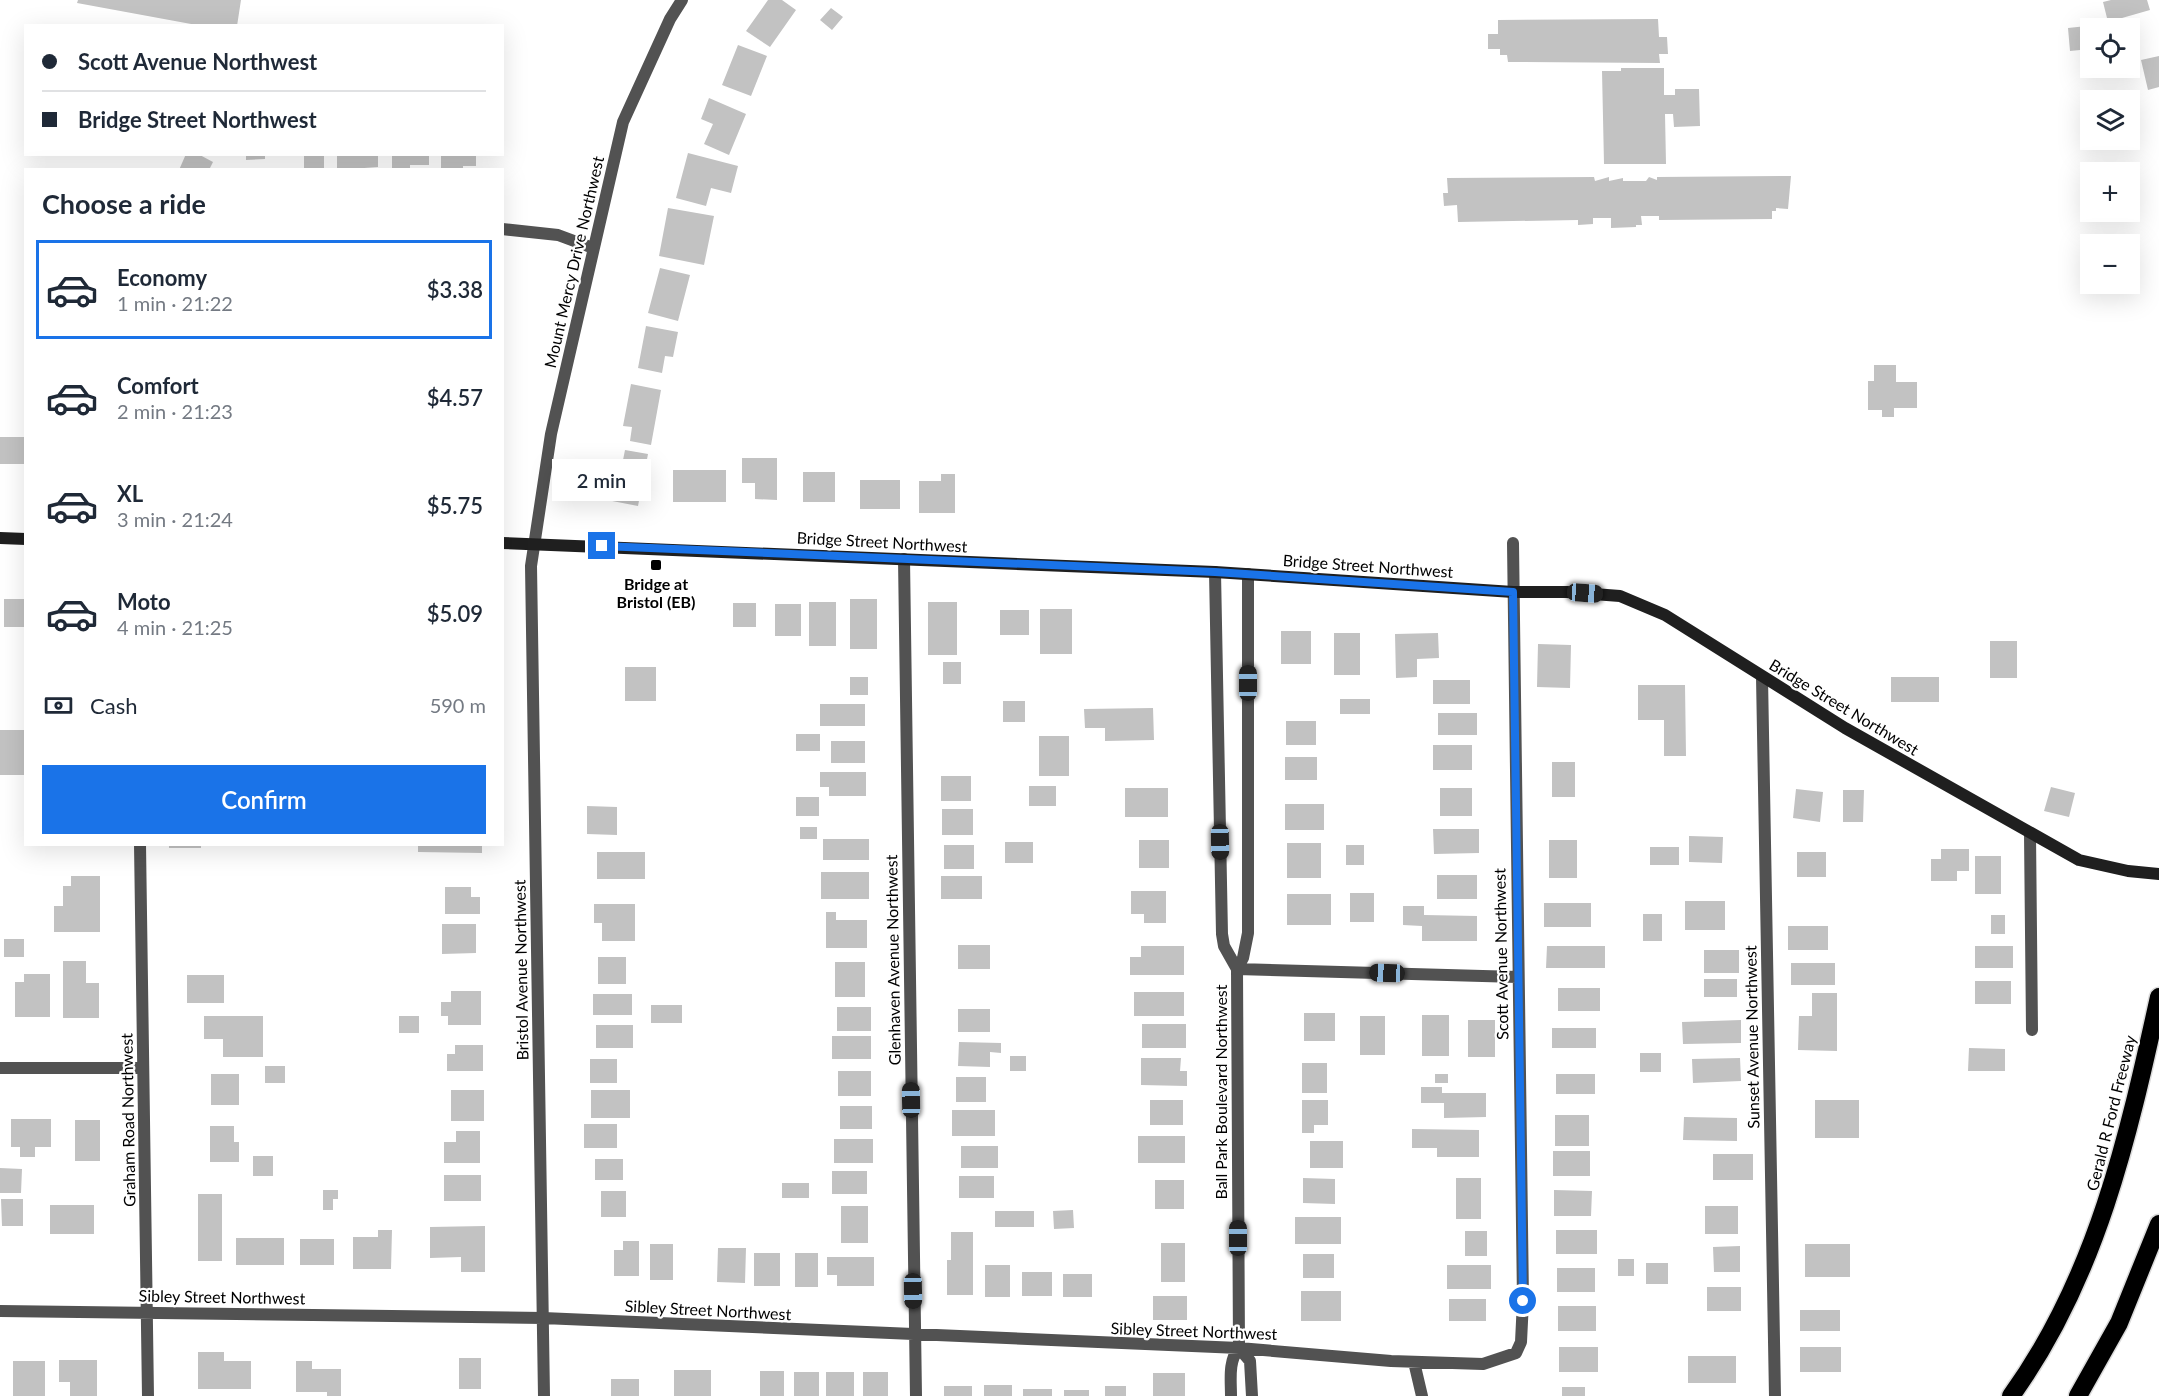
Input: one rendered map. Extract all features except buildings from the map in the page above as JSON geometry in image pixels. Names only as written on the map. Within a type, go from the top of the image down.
[{"type":"highway","name":"Gerald R Ford Freeway","points":[[2011,1396],[2029,1371],[2068,1299],[2107,1206],[2128,1137],[2159,997]]},
{"type":"highway","points":[[2078,1396],[2119,1323],[2159,1224]]},
{"type":"main road","points":[[0,538],[24,538]]},
{"type":"main road","name":"Bridge Street Northwest","points":[[504,543],[1215,572],[1513,592],[1568,592],[1620,596],[1665,615],[1762,677],[2030,834],[2079,860],[2128,871],[2159,874]]},
{"type":"street","name":"Mount Mercy Drive Northwest","points":[[535,544],[551,434],[623,123],[670,19],[682,0]]},
{"type":"street","points":[[504,229],[558,235],[594,248]]},
{"type":"street","name":"Scott Avenue Northwest","points":[[1506,1358],[1516,1353],[1521,1342],[1523,1324],[1513,543]]},
{"type":"street","name":"Bristol Avenue Northwest","points":[[535,544],[531,566],[544,1396]]},
{"type":"street","name":"Glenhaven Avenue Northwest","points":[[904,559],[916,1396]]},
{"type":"street","name":"Ball Park Boulevard Northwest","points":[[1215,572],[1222,934],[1224,946],[1237,969],[1239,1348],[1250,1361],[1252,1396]]},
{"type":"street","points":[[1248,574],[1248,933],[1243,958],[1237,969],[1518,977]]},
{"type":"street","name":"Sunset Avenue Northwest","points":[[1762,677],[1775,1396]]},
{"type":"street","points":[[2030,834],[2032,1030]]},
{"type":"street","name":"Graham Road Northwest","points":[[140,846],[148,1396]]},
{"type":"street","points":[[0,1068],[143,1068]]},
{"type":"street","name":"Sibley Street Northwest","points":[[0,1311],[543,1318],[916,1336],[1239,1348],[1414,1362],[1483,1364],[1506,1358]]},
{"type":"street","points":[[1231,1396],[1231,1368],[1234,1354],[1239,1348]]},
{"type":"street","points":[[1414,1362],[1422,1396]]},
{"type":"place","name":"Bridge at Bristol (EB)","points":[[656,565]]},
{"type":"route","points":[[602,546],[1215,572],[1513,592],[1523,1301]]}]
